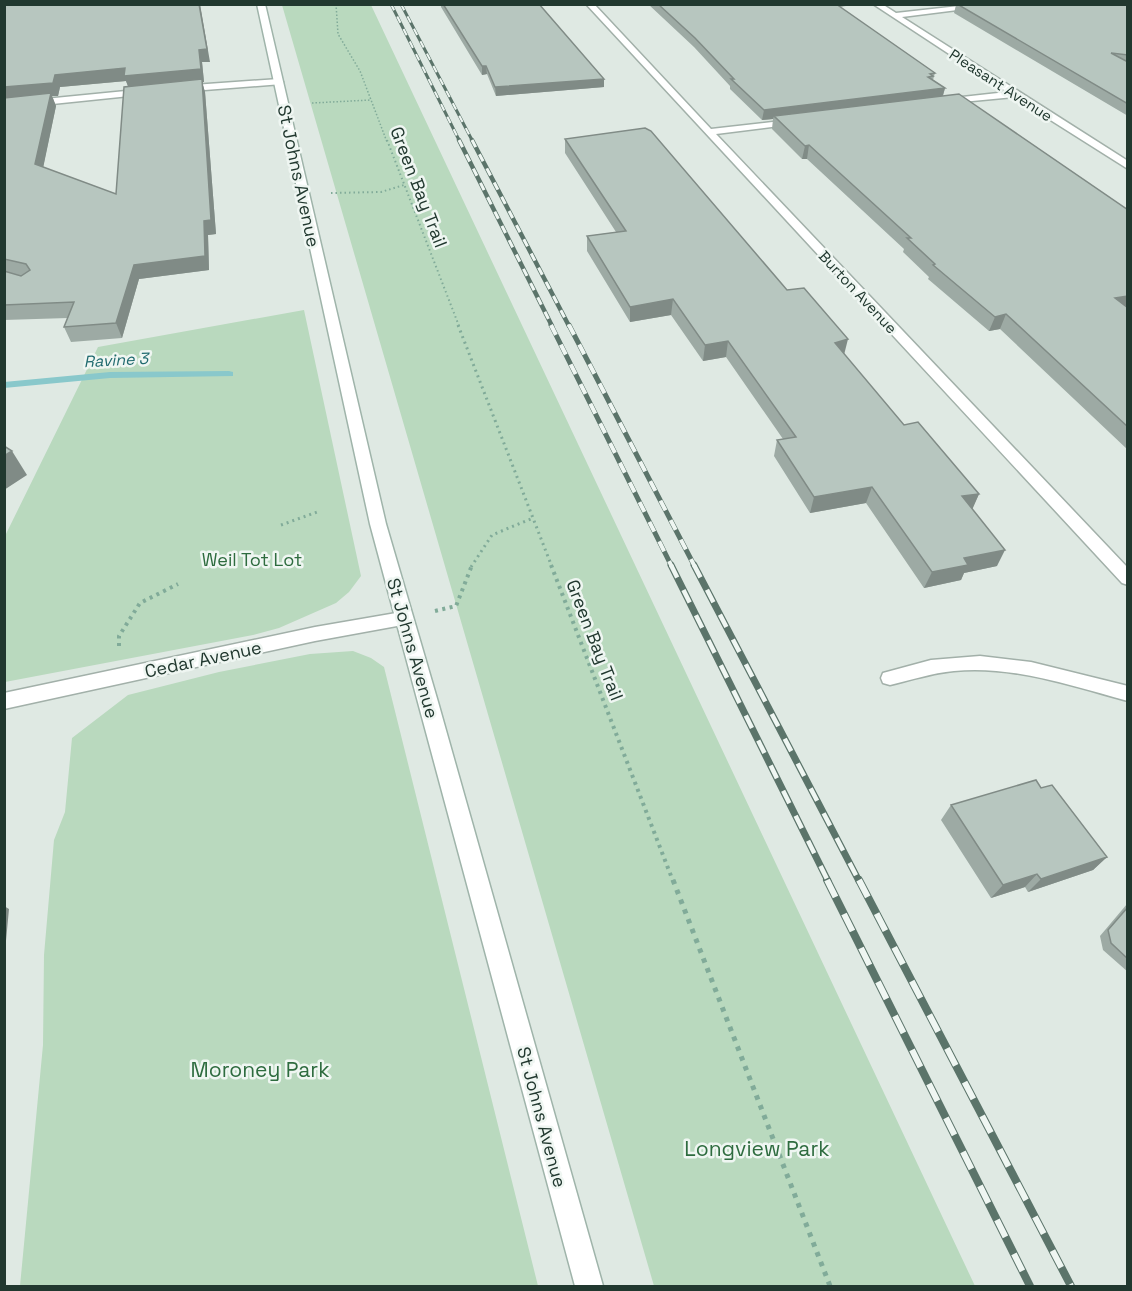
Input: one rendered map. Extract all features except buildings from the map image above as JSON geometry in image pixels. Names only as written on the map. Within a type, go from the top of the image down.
[{"type":"street","name":"St Johns Avenue","points":[[261,4],[350,406],[402,619],[429,702],[589,1287]]},
{"type":"street","name":"Burton Avenue","points":[[589,4],[1128,579]]},
{"type":"street","name":"Pleasant Avenue","points":[[876,4],[1128,166]]},
{"type":"street","points":[[893,16],[1002,4]]},
{"type":"street","points":[[167,90],[279,82]]},
{"type":"street","points":[[4,106],[156,91]]},
{"type":"street","points":[[931,104],[1013,94]]},
{"type":"street","points":[[707,132],[805,120]]},
{"type":"street","name":"Cedar Avenue","points":[[4,701],[315,634],[402,619]]},
{"type":"street","points":[[890,678],[932,667],[965,664],[997,666],[1053,674],[1128,694]]},
{"type":"path","name":"Green Bay Trail","points":[[336,4],[338,33],[360,71],[830,1287]]},
{"type":"path","points":[[284,104],[371,100]]},
{"type":"path","points":[[305,195],[381,192],[404,185]]},
{"type":"path","points":[[281,525],[320,511]]},
{"type":"path","points":[[402,619],[456,606],[472,564],[492,536],[533,518]]},
{"type":"path","points":[[119,676],[119,636],[140,603],[178,584]]},
{"type":"green space","name":"Longview Park","points":[[282,5],[371,5],[975,1286],[654,1286]]},
{"type":"green space","name":"Weil Tot Lot","points":[[304,310],[361,576],[349,592],[336,603],[279,628],[253,635],[5,682],[5,536],[98,347]]},
{"type":"green space","name":"Moroney Park","points":[[353,651],[371,658],[384,667],[538,1286],[20,1286],[43,1045],[44,955],[54,840],[65,812],[72,738],[128,695],[219,672],[310,654]]},
{"type":"waterway","name":"Ravine 3","points":[[4,385],[110,375],[229,374]]},
{"type":"railway","points":[[391,4],[552,326]]},
{"type":"railway","points":[[401,4],[473,142]]},
{"type":"railway","points":[[472,140],[569,326]]},
{"type":"railway","points":[[551,325],[671,565]]},
{"type":"railway","points":[[569,325],[695,567]]},
{"type":"railway","points":[[671,565],[828,881]]},
{"type":"railway","points":[[694,565],[859,881]]},
{"type":"railway","points":[[827,880],[1030,1286]]},
{"type":"railway","points":[[859,880],[1071,1286]]}]
